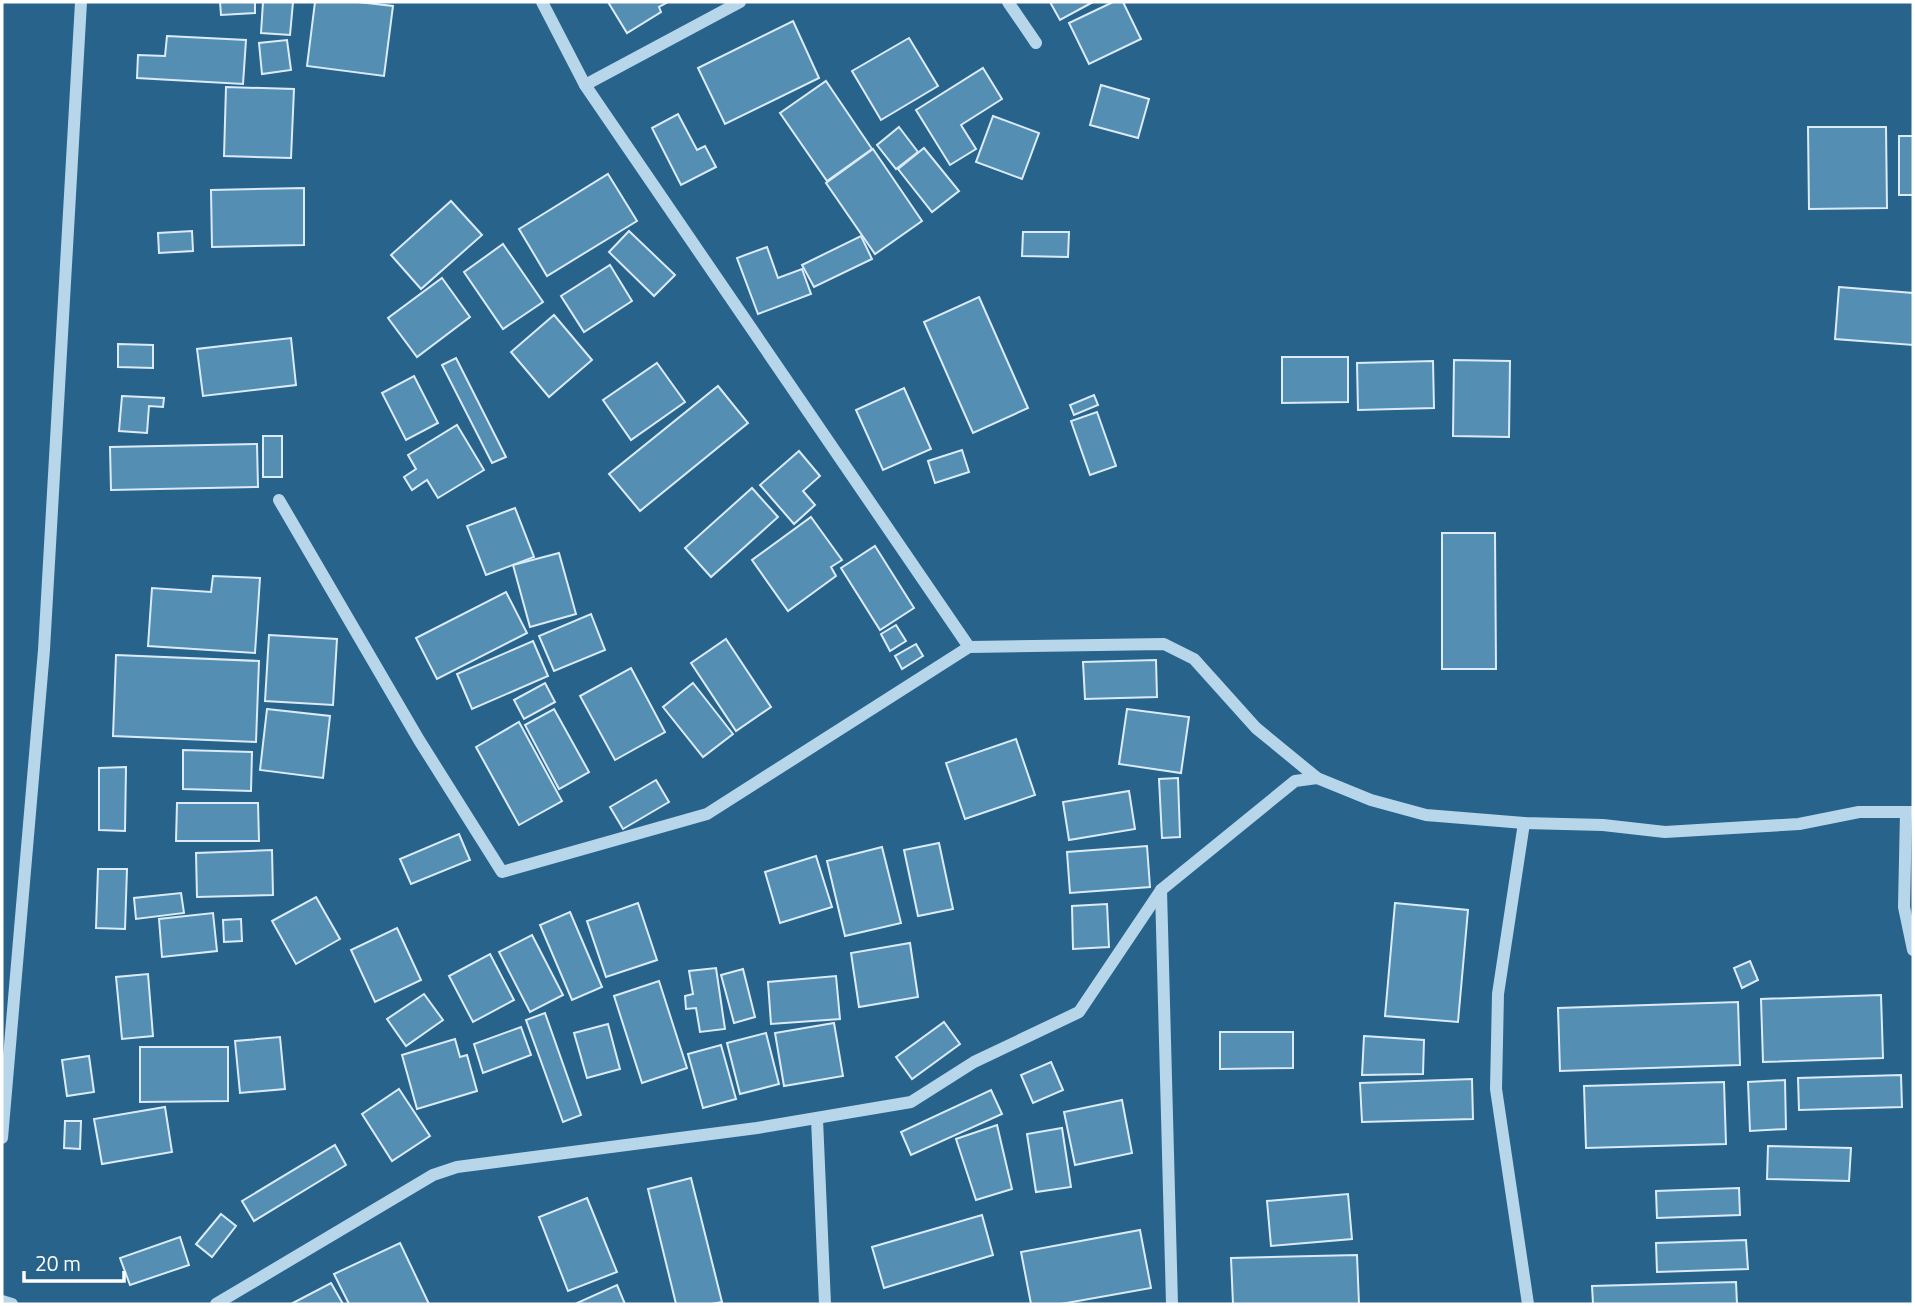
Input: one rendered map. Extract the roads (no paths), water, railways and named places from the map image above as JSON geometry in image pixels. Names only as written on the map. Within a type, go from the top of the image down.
[{"type":"street","points":[[2,1138],[44,650],[81,2]]},
{"type":"street","points":[[542,2],[584,85],[969,647]]},
{"type":"street","points":[[584,85],[740,2]]},
{"type":"street","points":[[1008,2],[1036,43]]},
{"type":"street","points":[[279,500],[419,740],[502,872],[707,814],[969,647],[1164,644],[1194,659],[1256,728],[1317,778],[1371,800],[1426,814],[1524,823],[1603,825],[1665,832],[1799,824],[1859,812],[1910,812],[1904,907],[1913,950]]},
{"type":"street","points":[[216,1304],[433,1175],[457,1167],[817,1119],[911,1102],[974,1062],[1079,1012],[1161,890],[1295,781],[1317,778]]},
{"type":"street","points":[[1524,823],[1499,994],[1496,1089],[1528,1304]]},
{"type":"street","points":[[1161,890],[1172,1304]]},
{"type":"street","points":[[817,1119],[825,1304]]},
{"type":"street","points":[[2,1301],[12,1304]]}]
